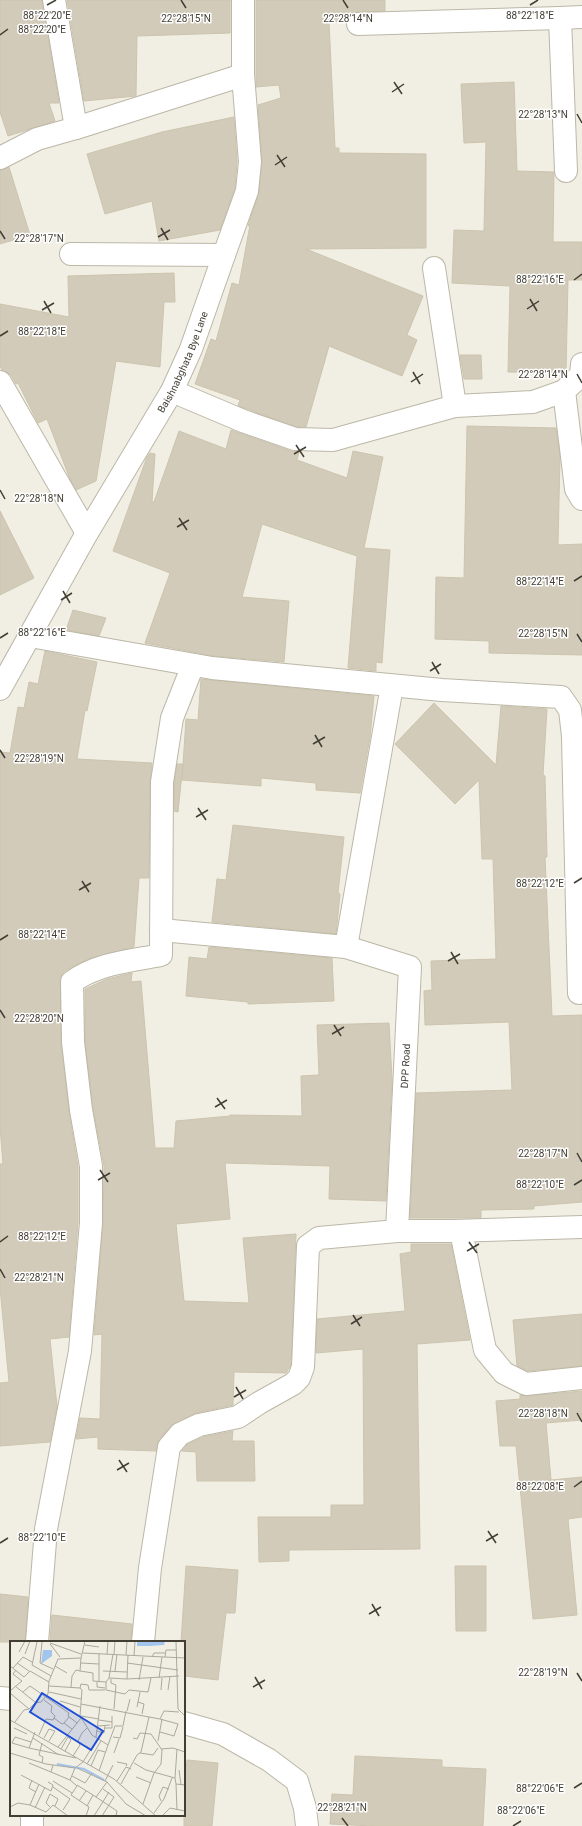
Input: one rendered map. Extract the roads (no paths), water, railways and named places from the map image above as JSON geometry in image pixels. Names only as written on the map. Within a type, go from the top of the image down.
[{"type":"street","points":[[54,0],[76,128]]},
{"type":"street","name":"Baishnabghata Bye Lane","points":[[0,689],[87,533],[172,391],[191,349],[247,191],[250,162],[243,75],[243,0]]},
{"type":"street","points":[[358,24],[582,17]]},
{"type":"street","points":[[560,18],[566,171]]},
{"type":"street","points":[[0,158],[37,139],[243,75]]},
{"type":"street","points":[[71,254],[224,255]]},
{"type":"street","points":[[434,268],[455,406]]},
{"type":"street","points":[[172,391],[243,421],[295,438],[333,440],[455,406],[532,402],[564,391],[581,375],[582,364]]},
{"type":"street","points":[[0,382],[87,533]]},
{"type":"street","points":[[564,391],[576,489],[582,499]]},
{"type":"street","points":[[30,636],[193,665],[392,686],[561,697],[570,710],[578,736],[579,993]]},
{"type":"street","points":[[37,1641],[46,1529],[80,1351],[91,1223],[91,1166],[81,1110],[73,1042],[72,982],[83,973],[100,966],[161,955],[162,782],[172,718],[193,665]]},
{"type":"street","points":[[161,930],[346,947],[392,686]]},
{"type":"street","name":"DPP Road","points":[[346,947],[410,967],[397,1231]]},
{"type":"street","points":[[452,1231],[582,1228]]},
{"type":"street","points":[[143,1641],[150,1568],[169,1447],[180,1434],[199,1425],[238,1417],[259,1403],[293,1384],[299,1378],[302,1367],[308,1246],[319,1238],[397,1231],[461,1231],[485,1350],[504,1373],[526,1384],[582,1378]]},
{"type":"street","points":[[0,1698],[10,1699]]},
{"type":"street","points":[[185,1723],[223,1734],[269,1760],[297,1781],[305,1808],[307,1826]]}]
